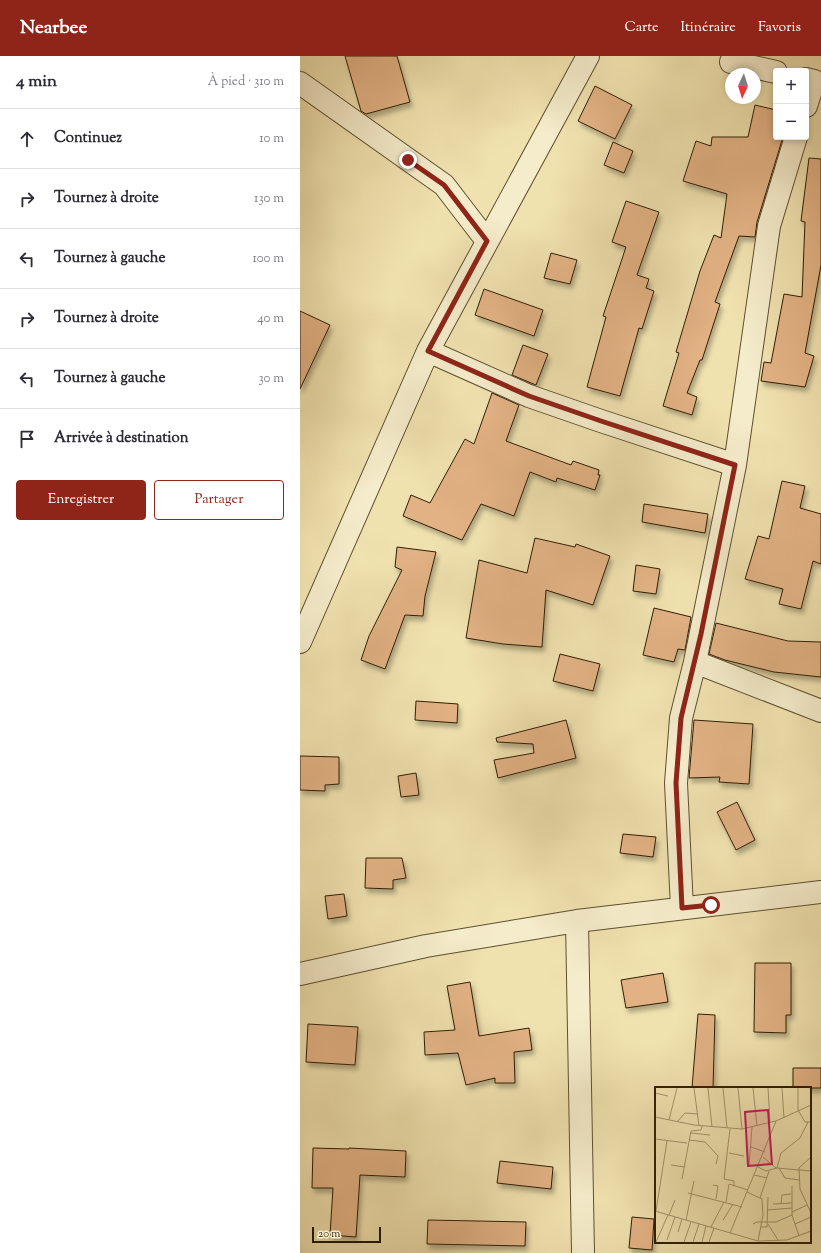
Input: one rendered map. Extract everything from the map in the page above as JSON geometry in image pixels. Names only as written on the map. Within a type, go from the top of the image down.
[{"type":"street","points":[[300,642],[428,351],[588,56]]},
{"type":"street","points":[[731,62],[773,71]]},
{"type":"street","points":[[809,80],[814,81],[809,97]]},
{"type":"street","points":[[300,83],[444,185],[487,241]]},
{"type":"street","points":[[682,908],[676,783],[681,718],[695,662],[735,465],[769,226],[795,140]]},
{"type":"street","points":[[428,351],[529,396],[735,465]]},
{"type":"street","points":[[695,662],[821,711]]},
{"type":"street","points":[[300,974],[426,946],[577,921],[821,892]]},
{"type":"street","points":[[577,921],[583,1253]]},
{"type":"building","points":[[345,56],[397,56],[410,102],[366,114],[361,111]]},
{"type":"building","points":[[595,86],[632,105],[615,139],[578,121]]},
{"type":"building","points":[[755,105],[773,109],[773,140],[782,140],[757,222],[755,237],[739,236],[715,302],[720,304],[702,360],[700,360],[687,393],[697,397],[692,415],[663,406],[679,353],[676,352],[700,271],[714,235],[721,238],[727,194],[683,181],[696,141],[711,146],[712,137],[748,137]]},
{"type":"building","points":[[613,142],[633,151],[624,173],[604,165]]},
{"type":"building","points":[[809,158],[821,159],[821,265],[805,353],[814,356],[805,387],[761,381],[764,362],[771,363],[784,294],[802,297],[805,222],[801,221]]},
{"type":"building","points":[[626,201],[659,212],[637,275],[649,279],[646,288],[654,291],[642,329],[639,328],[620,396],[587,387],[606,317],[603,316],[626,247],[612,242]]},
{"type":"building","points":[[551,253],[577,260],[570,284],[544,278]]},
{"type":"building","points":[[484,289],[543,310],[534,336],[475,315]]},
{"type":"building","points":[[300,311],[330,325],[300,389]]},
{"type":"building","points":[[523,345],[548,354],[536,385],[512,375]]},
{"type":"building","points":[[492,393],[519,405],[506,441],[571,465],[573,461],[599,470],[598,475],[600,475],[595,490],[557,478],[556,482],[530,472],[514,516],[481,504],[462,540],[403,516],[411,495],[430,503],[465,439],[474,444]]},
{"type":"building","points":[[782,481],[805,486],[800,508],[821,514],[821,564],[813,561],[801,609],[779,604],[783,589],[745,579],[758,536],[769,539]]},
{"type":"building","points":[[644,504],[708,514],[705,533],[642,522]]},
{"type":"building","points":[[535,538],[575,547],[576,544],[610,556],[593,605],[546,590],[542,647],[503,644],[466,638],[479,560],[527,573]]},
{"type":"building","points":[[397,547],[436,552],[425,596],[423,616],[405,615],[385,669],[361,660],[369,636],[402,570],[395,567]]},
{"type":"building","points":[[636,565],[660,569],[656,594],[633,591]]},
{"type":"building","points":[[654,608],[691,617],[685,650],[678,649],[674,662],[643,655]]},
{"type":"building","points":[[716,623],[788,641],[821,642],[821,677],[774,672],[725,660],[709,654]]},
{"type":"building","points":[[560,654],[600,664],[593,691],[553,681]]},
{"type":"building","points":[[416,701],[458,704],[457,723],[415,720]]},
{"type":"building","points":[[566,720],[576,758],[498,778],[494,760],[534,753],[533,744],[497,742],[496,738]]},
{"type":"building","points":[[694,720],[753,724],[749,784],[719,782],[720,777],[689,778]]},
{"type":"building","points":[[300,756],[339,757],[339,784],[325,785],[325,791],[300,790]]},
{"type":"building","points":[[416,773],[419,795],[401,797],[398,776]]},
{"type":"building","points":[[737,802],[755,840],[736,850],[717,812]]},
{"type":"building","points":[[623,834],[656,837],[653,857],[620,853]]},
{"type":"building","points":[[366,858],[402,858],[406,878],[393,880],[393,889],[365,888]]},
{"type":"building","points":[[344,894],[347,916],[328,919],[325,896]]},
{"type":"building","points":[[755,963],[791,963],[791,1015],[786,1015],[786,1033],[754,1032]]},
{"type":"building","points":[[663,973],[668,1002],[626,1008],[621,980]]},
{"type":"building","points":[[470,982],[479,1036],[529,1028],[532,1050],[514,1052],[515,1083],[495,1083],[495,1078],[466,1085],[458,1053],[425,1055],[424,1032],[455,1030],[447,986]]},
{"type":"building","points":[[698,1014],[715,1015],[713,1087],[692,1087]]},
{"type":"building","points":[[308,1024],[358,1027],[355,1065],[306,1062]]},
{"type":"building","points":[[793,1068],[821,1068],[821,1088],[793,1087]]},
{"type":"building","points":[[313,1148],[406,1151],[405,1177],[360,1175],[356,1237],[330,1235],[333,1188],[312,1188]]},
{"type":"building","points":[[500,1161],[553,1167],[551,1189],[497,1183]]},
{"type":"building","points":[[632,1217],[654,1219],[652,1250],[629,1248]]},
{"type":"building","points":[[428,1220],[526,1222],[525,1246],[427,1244]]},
{"type":"route","points":[[408,160],[444,185],[487,241],[428,351],[529,396],[735,465],[701,634],[681,718],[676,783],[682,908],[711,905]]}]
